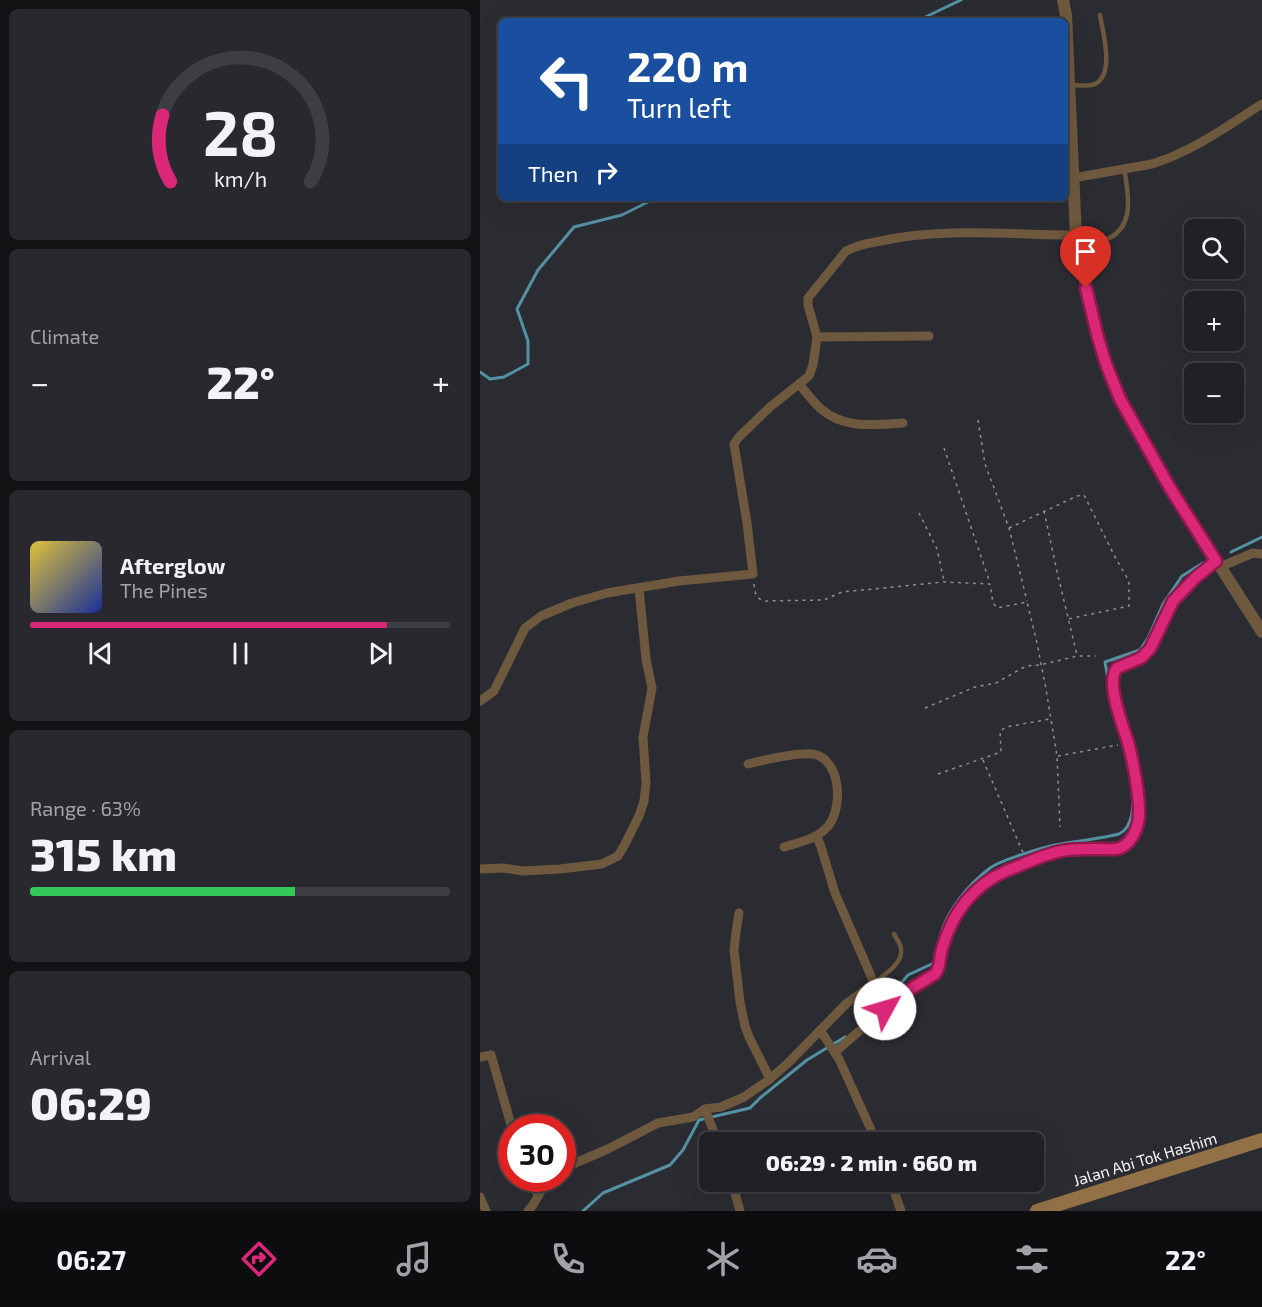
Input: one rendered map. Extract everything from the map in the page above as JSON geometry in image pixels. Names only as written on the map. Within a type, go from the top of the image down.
[{"type":"main road","name":"Jalan Abi Tok Hashim","points":[[1037,1211],[1262,1140]]},
{"type":"street","points":[[1063,0],[1066,18]]},
{"type":"street","points":[[1068,62],[1077,239],[1098,338],[1106,364],[1120,399],[1170,488],[1262,632]]},
{"type":"street","points":[[1073,178],[1152,164],[1179,154],[1262,105]]},
{"type":"street","points":[[480,701],[494,691],[525,628],[541,616],[572,603],[608,593],[679,581],[753,574],[734,444],[739,436],[770,406],[808,376],[813,365],[817,336],[808,298],[846,251],[854,247],[921,234],[999,233],[1077,239]]},
{"type":"street","points":[[817,336],[929,336]]},
{"type":"street","points":[[799,384],[821,409],[836,419],[859,424],[903,423]]},
{"type":"street","points":[[833,1050],[901,995],[939,970],[940,953],[946,934],[960,907],[994,877],[1038,858],[1062,851],[1119,849],[1128,844],[1138,824],[1140,811],[1128,743],[1116,703],[1114,671],[1141,658],[1150,649],[1173,601],[1195,578],[1218,564],[1253,553],[1262,554]]},
{"type":"street","points":[[480,869],[502,868],[523,871],[602,864],[618,856],[625,844],[644,801],[646,783],[643,737],[652,688],[646,660],[639,588]]},
{"type":"street","points":[[748,764],[812,754],[828,761],[832,766],[838,801],[830,824],[817,837],[784,847]]},
{"type":"street","points":[[576,1163],[658,1123],[693,1117],[738,1100],[770,1079],[821,1032],[847,1003],[874,983],[838,901],[817,837]]},
{"type":"street","points":[[739,914],[734,950],[740,1002],[745,1026],[770,1079]]},
{"type":"street","points":[[821,1032],[833,1050],[873,1132]]},
{"type":"street","points":[[480,1057],[491,1055],[508,1114]]},
{"type":"street","points":[[706,1111],[714,1132]]},
{"type":"street","points":[[536,1192],[537,1196]]},
{"type":"street","points":[[528,1211],[540,1192]]},
{"type":"street","points":[[735,1192],[740,1211]]},
{"type":"street","points":[[894,1192],[901,1211]]},
{"type":"street","points":[[480,1197],[486,1211]]},
{"type":"lane","points":[[1069,85],[1094,85],[1103,77],[1107,64],[1100,15]]},
{"type":"lane","points":[[1077,239],[1103,240],[1109,238],[1125,222],[1129,197],[1124,168]]},
{"type":"lane","points":[[874,983],[900,958],[901,949],[894,934]]},
{"type":"path","points":[[978,420],[985,464],[1009,528],[1037,643],[1057,756],[1060,827]]},
{"type":"path","points":[[944,448],[990,584],[993,603],[997,608],[1027,602]]},
{"type":"path","points":[[1009,528],[1044,510],[1084,495],[1129,581],[1129,606],[1068,619]]},
{"type":"path","points":[[1044,510],[1077,656]]},
{"type":"path","points":[[919,513],[938,549],[944,582]]},
{"type":"path","points":[[753,574],[755,593],[763,600],[824,600],[842,592],[944,582],[990,584]]},
{"type":"path","points":[[925,708],[975,687],[996,683],[1026,666],[1077,656],[1096,656]]},
{"type":"path","points":[[938,774],[1002,753],[1000,731],[1006,727],[1051,719]]},
{"type":"path","points":[[1057,756],[1122,745]]},
{"type":"path","points":[[983,759],[1025,855]]},
{"type":"waterway","points":[[923,18],[961,0]]},
{"type":"waterway","points":[[480,372],[490,379],[504,377],[528,364],[528,341],[517,309],[538,270],[574,227],[622,215],[650,201]]},
{"type":"waterway","points":[[1231,552],[1262,537]]},
{"type":"waterway","points":[[1109,685],[1105,662],[1140,650],[1163,604],[1182,576],[1203,563]]},
{"type":"waterway","points":[[940,938],[947,918],[959,899],[974,882],[995,865],[1049,847],[1119,834],[1128,826],[1132,814],[1132,788]]},
{"type":"waterway","points":[[880,1008],[908,975],[936,962],[937,959]]},
{"type":"waterway","points":[[583,1211],[603,1193],[670,1165],[683,1150],[699,1120],[750,1108],[807,1060],[845,1037]]},
{"type":"route","points":[[885,1009],[901,995],[939,970],[940,953],[946,934],[960,907],[994,877],[1029,861],[1062,851],[1119,849],[1128,844],[1138,824],[1140,811],[1128,743],[1116,703],[1114,671],[1141,658],[1150,649],[1173,601],[1204,569],[1216,561],[1170,488],[1120,399],[1098,338],[1086,288]]}]
